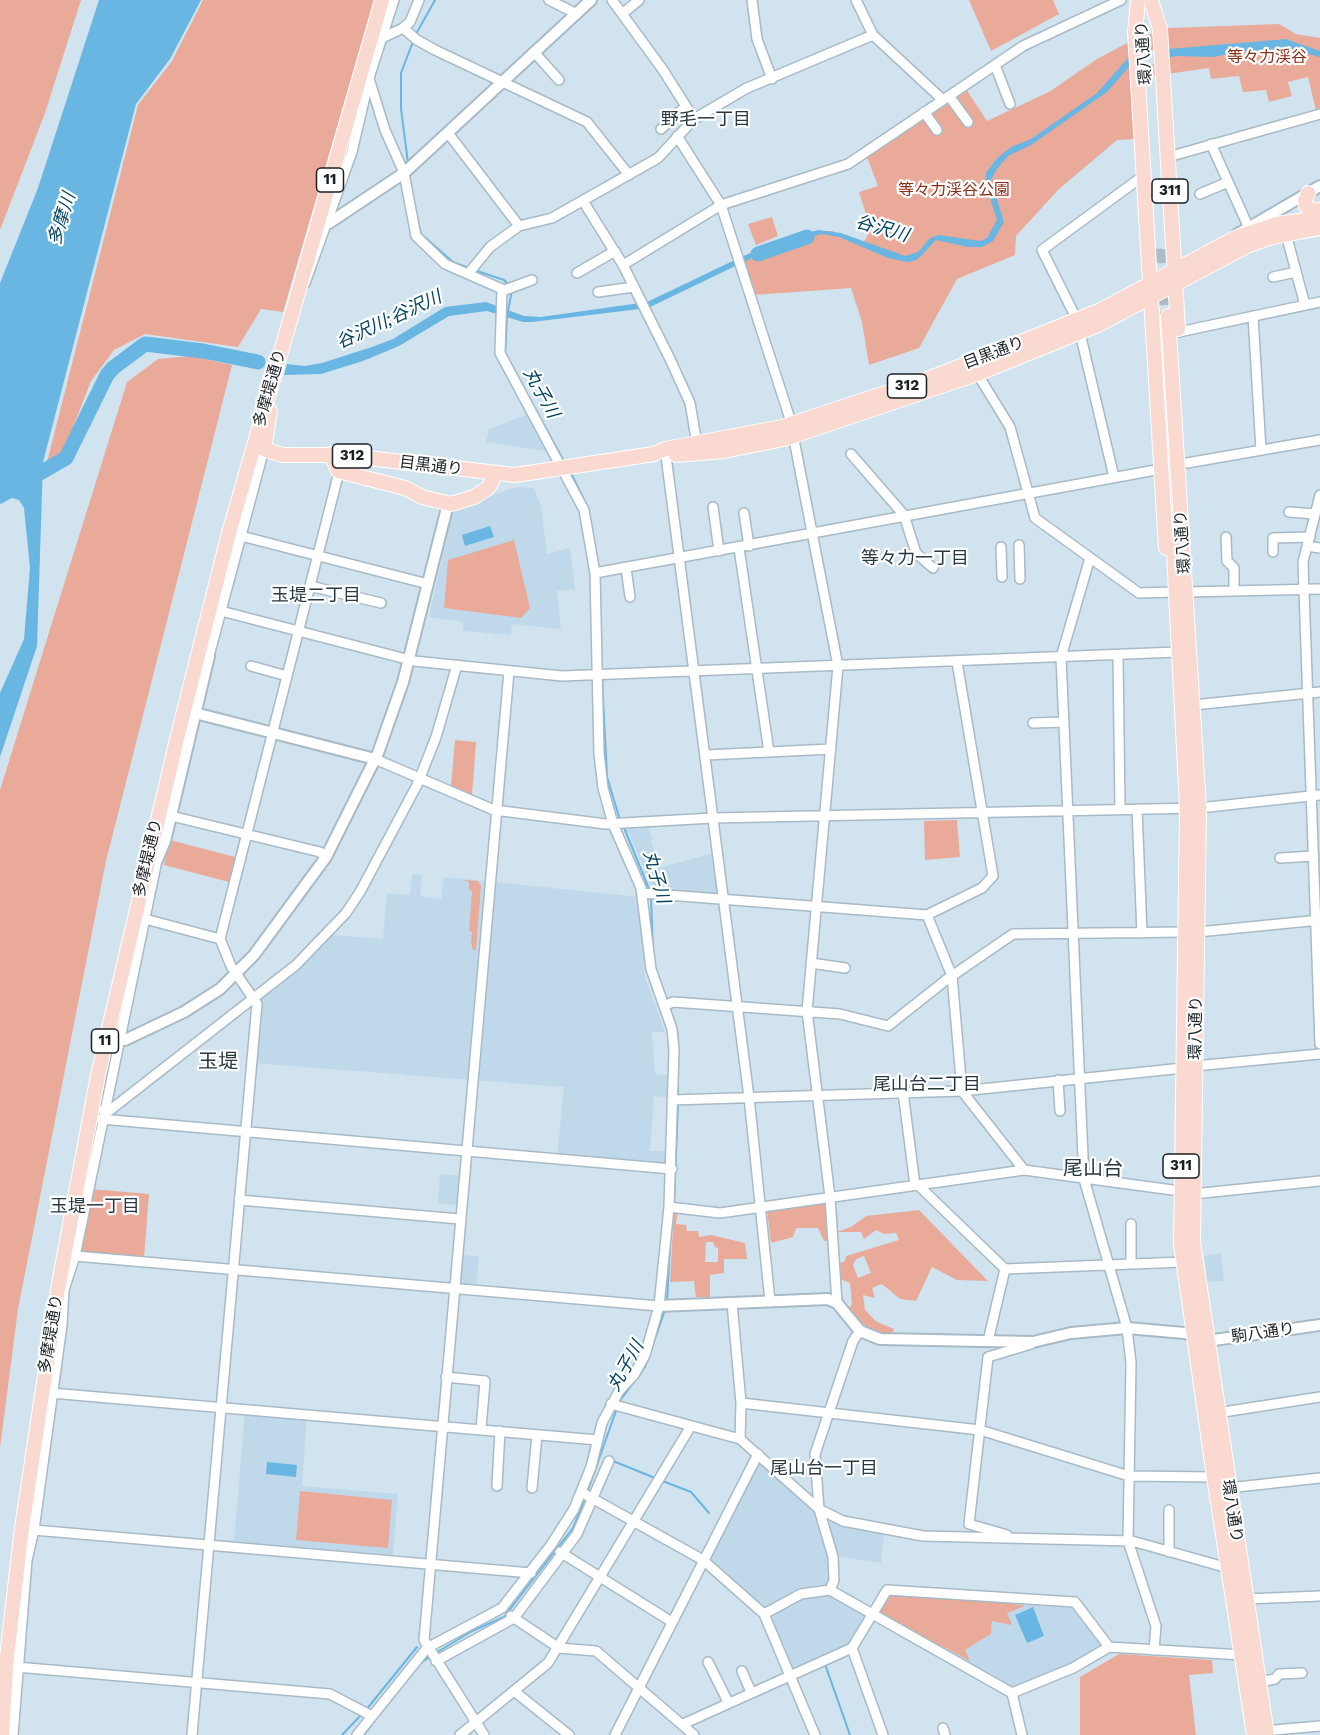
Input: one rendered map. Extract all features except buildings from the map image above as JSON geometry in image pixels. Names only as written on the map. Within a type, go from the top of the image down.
[{"type":"main road","name":"多摩堤通り","points":[[2,1735],[22,1560],[61,1289],[98,1076],[229,533],[382,0]]},
{"type":"main road","name":"環八通り","points":[[1145,1],[1148,31]]},
{"type":"main road","points":[[1148,31],[1153,114]]},
{"type":"main road","points":[[1148,31],[1153,114]]},
{"type":"main road","name":"311","points":[[1153,114],[1168,157],[1164,245]]},
{"type":"main road","name":"311","points":[[1150,291],[1143,176],[1153,114]]},
{"type":"main road","name":"311","points":[[1153,114],[1164,245],[1174,277]]},
{"type":"main road","points":[[1314,190],[1305,204],[1317,220]]},
{"type":"main road","name":"目黒通り","points":[[1174,277],[1202,255],[1226,242],[1266,227],[1317,220]]},
{"type":"main road","name":"目黒通り","points":[[264,449],[282,455],[331,454],[496,474],[525,474],[660,455],[732,450],[974,368],[1078,327],[1174,277],[1317,220]]},
{"type":"main road","points":[[1164,245],[1182,255],[1202,255]]},
{"type":"main road","points":[[1174,277],[1190,544],[1181,592]]},
{"type":"main road","points":[[1150,291],[1166,545],[1181,592]]},
{"type":"main road","name":"環八通り","points":[[1164,316],[1181,592],[1194,705],[1187,1193],[1183,1262],[1242,1655],[1260,1733]]},
{"type":"main road","points":[[264,449],[270,411],[268,394]]},
{"type":"main road","name":"目黒通り","points":[[660,455],[665,449],[792,430]]},
{"type":"main road","name":"312","points":[[331,454],[335,470],[339,472],[405,488],[422,497],[448,504]]},
{"type":"main road","points":[[448,504],[474,497],[488,488],[496,474]]},
{"type":"main road","name":"環八通り","points":[[1181,592],[1178,652],[1193,808]]},
{"type":"main road","name":"環八通り","points":[[1187,1193],[1194,1258],[1258,1682],[1260,1733]]},
{"type":"street","points":[[298,291],[308,279],[352,152],[394,0]]},
{"type":"street","points":[[382,38],[410,22],[419,0]]},
{"type":"street","points":[[549,0],[577,14]]},
{"type":"street","points":[[328,222],[405,172],[591,0]]},
{"type":"street","points":[[612,0],[694,119]]},
{"type":"street","points":[[622,14],[639,0]]},
{"type":"street","points":[[752,0],[757,39],[772,79]]},
{"type":"street","points":[[856,0],[873,35],[946,98],[968,122]]},
{"type":"street","points":[[623,265],[721,205],[848,164],[1023,46],[1121,0]]},
{"type":"street","points":[[403,28],[414,38],[586,122],[629,175]]},
{"type":"street","points":[[471,270],[490,247],[519,226],[552,218],[658,158],[694,119],[747,88],[873,35]]},
{"type":"street","points":[[534,52],[559,80]]},
{"type":"street","points":[[995,65],[1010,104]]},
{"type":"street","points":[[357,1735],[368,1714],[427,1648],[502,1608],[531,1573],[574,1509],[611,1404],[634,1375],[645,1355],[663,1306],[676,1099],[674,1050],[668,1005],[649,961],[648,894],[618,823],[600,770],[603,676],[595,627],[598,573],[584,510],[567,468],[500,353],[502,291],[471,270],[445,264],[416,236],[405,172],[385,130],[370,82]]},
{"type":"street","points":[[661,129],[686,106]]},
{"type":"street","points":[[924,112],[937,130]]},
{"type":"street","points":[[1168,157],[1320,114]]},
{"type":"street","points":[[448,133],[519,226]]},
{"type":"street","points":[[677,136],[721,205],[792,430],[838,666],[807,1011],[830,1197],[837,1303]]},
{"type":"street","points":[[1211,144],[1248,226]]},
{"type":"street","points":[[1114,477],[1078,327],[1042,250],[1143,176]]},
{"type":"street","points":[[1200,194],[1228,182]]},
{"type":"street","points":[[1226,242],[1248,226],[1314,190]]},
{"type":"street","points":[[583,201],[623,265],[690,403],[697,444]]},
{"type":"street","points":[[1286,234],[1305,305]]},
{"type":"street","points":[[577,273],[615,251]]},
{"type":"street","points":[[1273,277],[1296,272]]},
{"type":"street","points":[[502,291],[532,280]]},
{"type":"street","points":[[598,292],[634,287]]},
{"type":"street","points":[[1179,332],[1320,302]]},
{"type":"street","points":[[1252,316],[1261,450]]},
{"type":"street","points":[[974,368],[1010,427],[1036,519],[1139,593],[1320,589]]},
{"type":"street","points":[[1187,464],[1320,440]]},
{"type":"street","points":[[13,1735],[22,1560],[34,1530],[62,1325],[61,1289],[75,1256],[102,1114],[145,919],[152,859],[165,841],[209,656],[264,449]]},
{"type":"street","points":[[851,454],[904,516],[916,554],[933,568]]},
{"type":"street","points":[[660,455],[678,559],[706,755],[749,1097],[770,1301]]},
{"type":"street","points":[[598,573],[1161,468]]},
{"type":"street","points":[[192,1735],[257,1004],[255,998],[236,974],[220,939],[339,472]]},
{"type":"street","points":[[1320,495],[1303,562],[1316,796],[1320,1044]]},
{"type":"street","points":[[118,1039],[125,1040],[184,1012],[211,995],[236,974],[254,955],[326,857],[375,759],[409,659],[448,504]]},
{"type":"street","points":[[713,507],[719,551]]},
{"type":"street","points":[[1289,512],[1315,514]]},
{"type":"street","points":[[744,513],[744,547],[757,669],[769,752]]},
{"type":"street","points":[[241,536],[428,584]]},
{"type":"street","points":[[1226,537],[1227,561],[1234,568],[1234,591]]},
{"type":"street","points":[[1273,552],[1273,538],[1308,542],[1320,547]]},
{"type":"street","points":[[1019,545],[1020,579]]},
{"type":"street","points":[[1001,547],[1002,577]]},
{"type":"street","points":[[1090,558],[1061,657],[1084,1179],[1127,1328],[1131,1363],[1128,1541],[1156,1626],[1154,1650]]},
{"type":"street","points":[[626,568],[630,597]]},
{"type":"street","points":[[310,586],[381,603]]},
{"type":"street","points":[[221,611],[409,659],[562,676],[1178,652]]},
{"type":"street","points":[[1118,655],[1120,809]]},
{"type":"street","points":[[648,894],[927,915],[982,888],[993,876],[957,662]]},
{"type":"street","points":[[102,1114],[109,1111],[296,965],[346,912],[360,892],[420,778],[436,736],[457,665]]},
{"type":"street","points":[[251,666],[287,676]]},
{"type":"street","points":[[484,1735],[424,1640],[494,810],[509,671]]},
{"type":"street","points":[[1194,705],[1320,692]]},
{"type":"street","points":[[195,713],[375,759],[494,810],[618,823],[713,818],[1193,808],[1316,796]]},
{"type":"street","points":[[1033,723],[1064,723]]},
{"type":"street","points":[[706,755],[831,749]]},
{"type":"street","points":[[1137,809],[1142,933]]},
{"type":"street","points":[[171,816],[320,852],[326,857]]},
{"type":"street","points":[[1280,858],[1316,858]]},
{"type":"street","points":[[927,915],[952,976],[962,1091],[1024,1170]]},
{"type":"street","points":[[145,919],[220,939]]},
{"type":"street","points":[[668,1005],[737,1006],[840,1014],[888,1026],[952,976],[1013,934],[1192,932],[1318,920]]},
{"type":"street","points":[[811,963],[845,968]]},
{"type":"street","points":[[676,1099],[962,1091],[1320,1054]]},
{"type":"street","points":[[1058,1080],[1060,1111]]},
{"type":"street","points":[[903,1092],[917,1185],[1005,1269],[1183,1262]]},
{"type":"street","points":[[102,1114],[244,1132],[672,1169]]},
{"type":"street","points":[[671,1207],[720,1213],[1024,1170],[1187,1193],[1320,1181]]},
{"type":"street","points":[[238,1200],[460,1219]]},
{"type":"street","points":[[1131,1224],[1131,1263]]},
{"type":"street","points":[[75,1256],[663,1306],[828,1299],[837,1303],[860,1331],[872,1338],[1038,1341]]},
{"type":"street","points":[[988,1341],[1005,1269]]},
{"type":"street","points":[[732,1303],[741,1403],[740,1439]]},
{"type":"street","name":"駒八通り","points":[[1206,1340],[1320,1325]]},
{"type":"street","points":[[1010,1539],[1006,1535],[969,1524],[988,1357],[1071,1333],[1127,1328],[1193,1335],[1206,1340]]},
{"type":"street","points":[[830,1590],[834,1580],[833,1557],[819,1509],[815,1454],[831,1413],[853,1341],[860,1331]]},
{"type":"street","points":[[446,1377],[485,1381],[481,1429]]},
{"type":"street","points":[[51,1394],[598,1440]]},
{"type":"street","points":[[1217,1413],[1320,1397]]},
{"type":"street","points":[[741,1403],[980,1430],[1129,1476],[1214,1477]]},
{"type":"street","points":[[611,1404],[740,1439],[819,1509],[843,1521],[923,1536],[1128,1541],[1228,1568]]},
{"type":"street","points":[[460,1735],[548,1663],[691,1426]]},
{"type":"street","points":[[497,1486],[500,1431]]},
{"type":"street","points":[[532,1488],[537,1435]]},
{"type":"street","points":[[615,1735],[758,1454]]},
{"type":"street","points":[[436,1661],[514,1618],[577,1534],[609,1461]]},
{"type":"street","points":[[1228,1488],[1320,1478]]},
{"type":"street","points":[[581,1492],[703,1560],[764,1614],[815,1735]]},
{"type":"street","points":[[1169,1510],[1169,1552]]},
{"type":"street","points":[[34,1530],[531,1573]]},
{"type":"street","points":[[551,1545],[672,1622]]},
{"type":"street","points":[[764,1614],[801,1594],[830,1590],[1012,1693],[1022,1735]]},
{"type":"street","points":[[683,1724],[852,1647],[886,1590],[1075,1602],[1109,1647]]},
{"type":"street","points":[[1246,1599],[1320,1596]]},
{"type":"street","points":[[502,1608],[559,1648],[596,1650],[694,1735]]},
{"type":"street","points":[[852,1647],[883,1735]]},
{"type":"street","points":[[1012,1693],[1073,1668],[1109,1647],[1242,1655]]},
{"type":"street","points":[[708,1662],[728,1702]]},
{"type":"street","points":[[16,1666],[330,1694],[368,1714]]},
{"type":"street","points":[[742,1671],[751,1692]]},
{"type":"street","points":[[1258,1682],[1275,1679],[1279,1674],[1302,1673]]},
{"type":"street","points":[[514,1691],[568,1735]]},
{"type":"street","points":[[1260,1733],[1320,1726]]},
{"type":"shaded area","points":[[528,414],[546,451],[486,442],[489,429]]},
{"type":"shaded area","points":[[516,487],[534,488],[541,507],[547,554],[570,548],[575,589],[557,591],[561,629],[512,624],[511,635],[463,631],[463,622],[429,617],[453,509]]},
{"type":"shaded area","points":[[647,826],[662,867],[714,853],[722,894],[653,890],[626,827]]},
{"type":"shaded area","points":[[412,874],[422,875],[420,896],[441,899],[444,877],[641,897],[645,977],[665,1032],[652,1032],[655,1074],[668,1075],[668,1097],[654,1096],[650,1151],[667,1151],[667,1164],[557,1157],[564,1087],[253,1063],[258,1001],[261,997],[272,992],[300,968],[331,935],[383,939],[387,893],[410,895]]},
{"type":"shaded area","points":[[440,1174],[462,1176],[459,1205],[438,1204]]},
{"type":"shaded area","points":[[1221,1253],[1224,1281],[1207,1282],[1204,1256]]},
{"type":"shaded area","points":[[462,1255],[479,1256],[476,1288],[459,1287]]},
{"type":"shaded area","points":[[245,1411],[307,1416],[302,1486],[398,1494],[393,1555],[234,1542]]},
{"type":"shaded area","points":[[760,1460],[815,1513],[829,1556],[830,1578],[826,1587],[766,1610],[707,1559]]},
{"type":"shaded area","points":[[826,1517],[884,1532],[881,1563],[836,1556]]},
{"type":"shaded area","points":[[830,1593],[867,1617],[851,1645],[795,1670],[790,1668],[768,1615],[802,1596]]},
{"type":"shaded area","points":[[888,1593],[1075,1605],[1104,1646],[1071,1665],[1013,1688],[876,1613]]},
{"type":"green space","points":[[0,0],[81,0],[45,113],[0,230]]},
{"type":"green space","points":[[203,0],[374,0],[283,312],[261,309],[238,347],[145,334],[114,350],[91,381],[63,453],[50,463],[47,462],[138,105],[172,61]]},
{"type":"green space","points":[[969,0],[1053,0],[1059,14],[991,51]]},
{"type":"green space","name":"等々力渓谷公園","points":[[1279,24],[1296,34],[1320,38],[1320,110],[1316,111],[1308,77],[1288,82],[1292,96],[1269,102],[1266,90],[1243,92],[1239,76],[1211,79],[1209,68],[1131,79],[1134,139],[1117,140],[1059,189],[1016,236],[1015,255],[957,279],[919,348],[869,365],[862,322],[851,288],[753,295],[742,257],[765,247],[821,231],[832,231],[863,243],[871,230],[859,192],[878,186],[867,157],[966,89],[987,121],[1049,92],[1097,59],[1133,40],[1169,28]]},
{"type":"green space","points":[[772,217],[778,236],[756,245],[748,224]]},
{"type":"green space","points":[[192,356],[232,365],[106,861],[18,1309],[0,1448],[0,790],[127,382],[158,359]]},
{"type":"green space","points":[[514,540],[530,608],[521,618],[444,608],[448,560]]},
{"type":"green space","points":[[455,740],[476,742],[472,796],[451,787]]},
{"type":"green space","points":[[957,820],[960,857],[925,860],[924,821]]},
{"type":"green space","points":[[170,840],[235,857],[229,882],[164,865]]},
{"type":"green space","points":[[462,880],[478,881],[481,886],[476,950],[473,950],[472,932],[469,931],[472,891],[469,890],[469,882]]},
{"type":"green space","points":[[90,1189],[149,1194],[144,1258],[81,1253],[79,1250]]},
{"type":"green space","points":[[825,1201],[829,1240],[824,1241],[818,1228],[796,1228],[793,1237],[771,1243],[767,1210]]},
{"type":"green space","points":[[674,1209],[678,1210],[676,1224],[686,1225],[687,1231],[698,1231],[699,1237],[711,1235],[745,1243],[747,1259],[724,1259],[724,1273],[710,1275],[710,1297],[696,1297],[694,1281],[670,1282]],"holes":[[[706,1242],[713,1242],[718,1248],[718,1262],[705,1262]]]},
{"type":"green space","points":[[919,1210],[988,1281],[957,1280],[932,1267],[916,1301],[900,1299],[882,1284],[872,1288],[875,1298],[863,1295],[865,1310],[877,1322],[894,1329],[892,1335],[874,1333],[848,1310],[852,1304],[850,1283],[840,1279],[838,1264],[845,1261],[846,1256],[899,1240],[896,1233],[884,1234],[876,1230],[864,1239],[861,1232],[837,1232],[851,1227],[866,1216]],"holes":[[[864,1256],[871,1273],[858,1278],[853,1265],[856,1259]]]},
{"type":"green space","points":[[300,1491],[392,1500],[388,1548],[296,1540]]},
{"type":"green space","points":[[890,1595],[1003,1602],[1025,1606],[1007,1613],[1012,1625],[992,1621],[991,1634],[965,1650],[970,1661],[879,1613]]},
{"type":"green space","points":[[1119,1654],[1212,1660],[1213,1673],[1189,1675],[1196,1735],[1080,1735],[1080,1677]]},
{"type":"water","name":"多摩川","points":[[99,0],[201,0],[170,59],[136,104],[43,462],[37,646],[0,757],[0,693],[24,639],[30,568],[24,508],[19,500],[9,497],[0,504],[0,283],[38,188]]},
{"type":"water","points":[[1286,39],[1320,51],[1320,57],[1292,50],[1245,51],[1213,57],[1176,56],[1129,67],[1107,92],[1031,145],[1008,156],[997,169],[991,180],[1004,222],[993,241],[982,247],[968,247],[936,240],[917,260],[907,262],[888,258],[839,237],[821,234],[779,245],[648,308],[532,322],[523,322],[487,311],[449,316],[399,346],[363,361],[321,374],[284,375],[287,364],[305,366],[322,363],[393,339],[445,307],[486,302],[524,316],[541,317],[647,302],[779,241],[818,230],[841,233],[905,256],[918,252],[930,238],[939,235],[980,241],[987,238],[997,220],[985,183],[986,173],[997,158],[1011,147],[1031,139],[1097,93],[1129,57],[1169,49]]},
{"type":"water","points":[[490,526],[494,537],[465,546],[462,535]]},
{"type":"water","points":[[267,1462],[297,1465],[296,1477],[266,1474]]},
{"type":"water","points":[[1033,1607],[1044,1636],[1027,1643],[1015,1615]]},
{"type":"pier","points":[[1168,47],[1169,60],[1130,70],[1129,54]]},
{"type":"waterway","name":"丸子川","points":[[416,34],[435,0]]},
{"type":"waterway","name":"丸子川","points":[[408,163],[401,109],[401,73],[414,39]]},
{"type":"waterway","name":"丸子川","points":[[409,175],[412,190]]},
{"type":"waterway","name":"丸子川","points":[[416,213],[421,234],[453,262],[469,268]]},
{"type":"waterway","name":"谷沢川","points":[[758,254],[807,237]]},
{"type":"waterway","name":"丸子川","points":[[474,270],[504,280],[510,286]]},
{"type":"waterway","name":"丸子川","points":[[508,311],[512,290]]},
{"type":"waterway","name":"丸子川","points":[[505,356],[507,317]]},
{"type":"waterway","name":"谷沢川;谷沢川","points":[[0,496],[66,458],[107,375],[145,344],[203,351],[258,362]]},
{"type":"waterway","name":"丸子川","points":[[539,416],[565,463]]},
{"type":"waterway","name":"丸子川","points":[[571,473],[588,508],[596,556]]},
{"type":"waterway","name":"丸子川","points":[[602,678],[607,777],[620,820]]},
{"type":"waterway","name":"丸子川","points":[[623,825],[649,889]]},
{"type":"waterway","name":"丸子川","points":[[651,898],[653,952]]},
{"type":"waterway","name":"丸子川","points":[[669,1006],[677,1030],[678,1044]]},
{"type":"waterway","name":"丸子川","points":[[678,1052],[678,1098]]},
{"type":"waterway","name":"丸子川","points":[[674,1205],[678,1103]]},
{"type":"waterway","name":"丸子川","points":[[667,1301],[671,1226]]},
{"type":"waterway","name":"丸子川","points":[[619,1402],[645,1367],[665,1310]]},
{"type":"waterway","name":"丸子川","points":[[587,1493],[617,1408]]},
{"type":"waterway","points":[[613,1461],[655,1478]]},
{"type":"waterway","points":[[660,1480],[691,1492],[709,1513]]},
{"type":"waterway","name":"丸子川","points":[[436,1653],[472,1631],[504,1617],[573,1528],[585,1498]]},
{"type":"waterway","points":[[366,1710],[417,1647]]},
{"type":"waterway","name":"丸子川","points":[[421,1663],[431,1656]]},
{"type":"waterway","points":[[825,1664],[850,1735]]},
{"type":"waterway","name":"丸子川","points":[[364,1735],[385,1707]]},
{"type":"waterway","points":[[342,1735],[362,1714]]},
{"type":"tunnel","points":[[1155,249],[1159,316]]},
{"type":"tunnel","points":[[1165,249],[1168,316]]},
{"type":"district","name":"野毛一丁目","points":[[706,120]]},
{"type":"district","name":"等々力一丁目","points":[[915,559]]},
{"type":"district","name":"玉堤二丁目","points":[[316,596]]},
{"type":"district","name":"玉堤","points":[[218,1062]]},
{"type":"district","name":"尾山台二丁目","points":[[927,1085]]},
{"type":"district","name":"尾山台","points":[[1093,1169]]},
{"type":"district","name":"玉堤一丁目","points":[[95,1207]]},
{"type":"district","name":"尾山台一丁目","points":[[824,1469]]},
{"type":"park label","name":"等々力渓谷","points":[[1267,57]]}]
